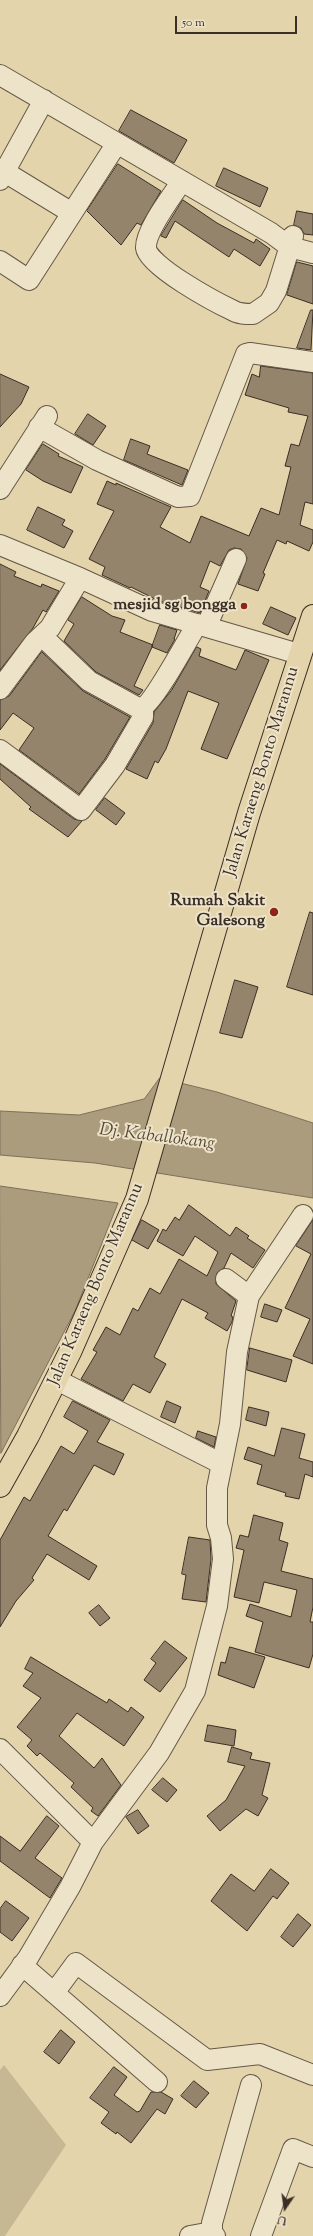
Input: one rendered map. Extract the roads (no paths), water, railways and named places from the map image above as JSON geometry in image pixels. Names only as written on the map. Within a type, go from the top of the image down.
[{"type":"main road","name":"Jalan Karaeng Bonto Marannu","points":[[0,1486],[57,1380],[132,1211],[249,813],[299,654],[313,616]]},
{"type":"street","points":[[0,75],[271,234],[313,253]]},
{"type":"street","points":[[44,100],[2,174],[72,213]]},
{"type":"street","points":[[0,262],[29,280],[117,143]]},
{"type":"street","points":[[182,181],[150,232],[146,249],[150,257],[159,266],[192,288],[233,311],[253,314],[269,303],[276,290],[291,242]]},
{"type":"street","points":[[291,242],[313,240]]},
{"type":"street","points":[[0,489],[43,421],[97,460],[178,497],[184,498],[190,496],[246,354],[250,353],[313,362]]},
{"type":"street","points":[[0,545],[80,578],[152,611],[299,654]]},
{"type":"street","points":[[0,750],[81,810],[119,759],[142,721],[143,708],[202,625],[236,559]]},
{"type":"street","points":[[0,689],[30,649],[50,628],[80,578]]},
{"type":"street","points":[[42,636],[95,685],[136,708],[143,708]]},
{"type":"street","points":[[2,1991],[22,1965],[70,1887],[93,1842],[159,1753],[195,1691],[212,1630],[223,1559],[216,1509],[217,1488],[230,1424],[235,1360],[249,1296],[303,1215]]},
{"type":"street","points":[[226,1278],[249,1296]]},
{"type":"street","points":[[57,1380],[222,1464]]},
{"type":"street","points":[[0,1749],[93,1842]]},
{"type":"street","points":[[54,1993],[76,1963],[207,2060],[260,2054],[313,2076]]},
{"type":"street","points":[[22,1965],[157,2082]]},
{"type":"street","points":[[190,2236],[213,2234],[212,2223],[251,2086]]},
{"type":"street","points":[[261,2236],[293,2149],[313,2157]]},
{"type":"water","name":"Dj. Kaballokang","points":[[160,1078],[217,1092],[313,1123],[313,1198],[95,1163],[0,1155],[0,1111],[79,1115],[144,1099]]},
{"type":"water","points":[[0,1186],[118,1203],[75,1311],[1,1453]]},
{"type":"place","name":"mesjid sg bongga","points":[[244,606]]},
{"type":"place","name":"Rumah Sakit Galesong","points":[[274,912]]}]
